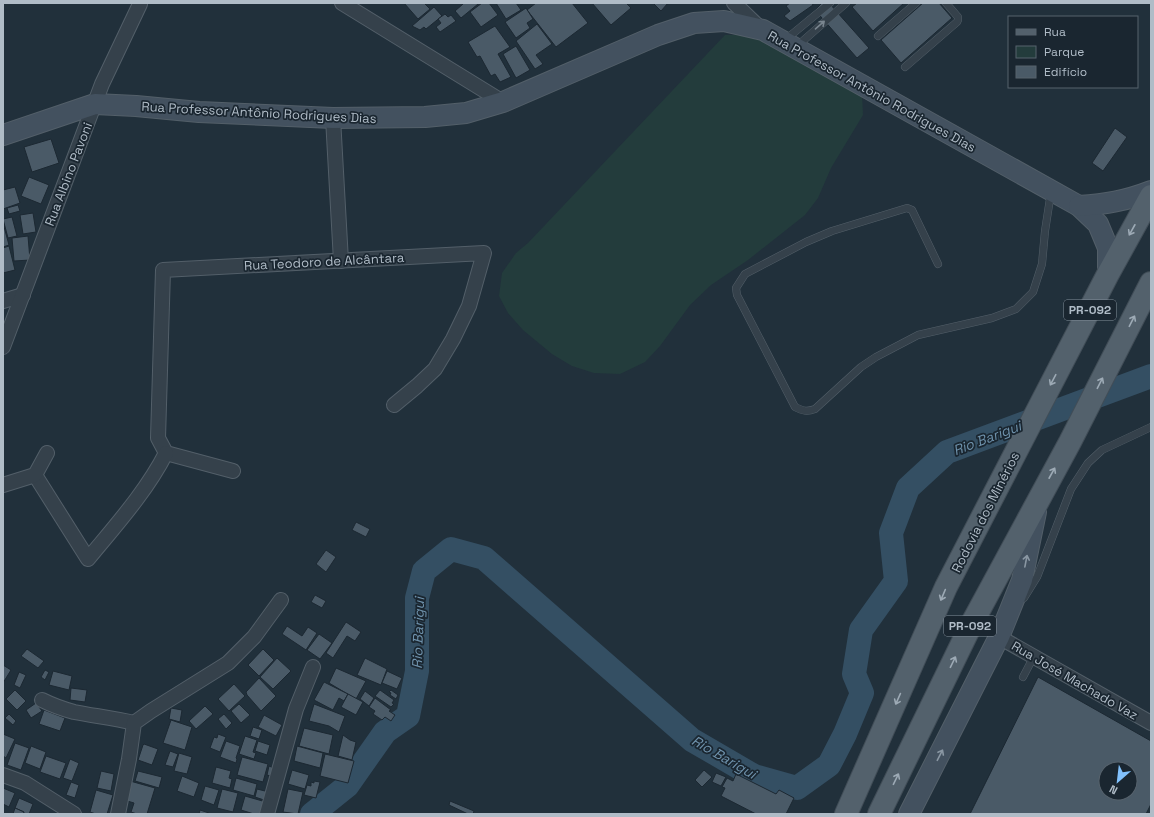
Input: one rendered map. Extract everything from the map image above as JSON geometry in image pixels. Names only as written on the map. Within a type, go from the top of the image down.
[{"type":"main road","name":"Rua Professor Antônio Rodrigues Dias","points":[[3,135],[95,104],[198,112],[333,118],[425,117],[466,113],[503,102],[658,35],[694,23],[724,21],[763,30],[1079,206],[1098,224],[1108,248],[1108,274]]},
{"type":"main road","points":[[1079,206],[1111,203],[1130,199],[1151,191]]},
{"type":"main road","name":"Rodovia dos Minérios","points":[[846,814],[946,587],[1108,274],[1151,196]]},
{"type":"main road","name":"PR-092","points":[[879,814],[971,625],[1049,478],[1070,442],[1151,283]]},
{"type":"main road","points":[[909,814],[999,637],[1022,580],[1037,503]]},
{"type":"street","points":[[342,3],[503,102]]},
{"type":"street","points":[[734,3],[763,30]]},
{"type":"street","name":"Rua Albino Pavoni","points":[[3,346],[102,84],[140,4]]},
{"type":"street","points":[[333,118],[341,261]]},
{"type":"street","name":"Rua Teodoro de Alcântara","points":[[166,453],[158,438],[163,270],[484,252],[469,306],[453,339],[435,369],[394,405]]},
{"type":"street","points":[[3,301],[23,294]]},
{"type":"street","points":[[3,485],[35,475],[47,453]]},
{"type":"street","points":[[35,475],[88,559],[144,490],[166,453],[233,471]]},
{"type":"street","points":[[118,814],[129,760],[134,723],[228,663],[254,637],[281,600]]},
{"type":"street","name":"Rua José Machado Vaz","points":[[999,637],[1151,724]]},
{"type":"street","points":[[267,814],[296,709],[313,667]]},
{"type":"street","points":[[42,700],[60,708],[75,712],[134,723]]},
{"type":"street","points":[[3,775],[25,783],[74,814]]},
{"type":"lane","points":[[788,45],[830,3]]},
{"type":"lane","points":[[788,45],[846,3]]},
{"type":"lane","points":[[878,36],[916,3]]},
{"type":"lane","points":[[905,67],[957,22],[958,17],[946,3]]},
{"type":"lane","points":[[938,264],[912,210],[907,208],[832,231],[806,242],[745,274],[736,288],[737,295],[795,407],[803,411],[809,411],[815,409],[861,367],[871,360],[918,335],[992,318],[1016,308],[1033,292],[1042,264],[1045,231],[1052,190]]},
{"type":"lane","points":[[999,637],[1037,577],[1071,489],[1088,463],[1102,450],[1151,426]]},
{"type":"lane","points":[[1023,677],[1034,656]]},
{"type":"green space","points":[[725,35],[747,35],[769,40],[862,94],[863,115],[831,168],[818,198],[805,215],[748,260],[711,285],[690,305],[660,346],[645,362],[620,374],[594,373],[572,366],[552,354],[523,330],[508,313],[499,296],[502,273],[516,253],[528,243]]},
{"type":"building","points":[[404,3],[424,3],[430,9],[418,19]]},
{"type":"building","points":[[462,3],[478,4],[461,18],[455,11],[463,4]]},
{"type":"building","points":[[482,3],[489,3],[498,15],[481,27],[470,12]]},
{"type":"building","points":[[496,3],[516,3],[521,10],[506,19]]},
{"type":"building","points":[[536,3],[572,3],[588,23],[556,47],[527,10]]},
{"type":"building","points":[[592,3],[626,3],[631,8],[611,25]]},
{"type":"building","points":[[653,3],[668,3],[661,11]]},
{"type":"building","points":[[790,3],[812,3],[813,5],[790,21],[784,16],[790,11],[786,6]]},
{"type":"building","points":[[822,3],[829,3],[869,48],[857,58],[815,10]]},
{"type":"building","points":[[857,3],[904,3],[873,31],[852,7]]},
{"type":"building","points":[[923,3],[939,3],[952,18],[901,63],[881,40]]},
{"type":"building","points":[[434,7],[442,16],[426,29],[424,27],[420,30],[412,26]]},
{"type":"building","points":[[526,8],[533,19],[527,23],[530,28],[516,38],[505,22]]},
{"type":"building","points":[[445,14],[448,17],[451,15],[456,21],[440,32],[436,27],[441,23],[438,19]]},
{"type":"building","points":[[537,24],[552,44],[536,55],[543,64],[535,69],[516,41]]},
{"type":"building","points":[[495,26],[510,47],[498,54],[511,77],[500,82],[495,74],[491,76],[480,56],[477,57],[468,42]]},
{"type":"building","points":[[516,46],[530,70],[516,78],[503,54]]},
{"type":"building","points":[[1115,128],[1127,137],[1103,171],[1092,163]]},
{"type":"building","points":[[51,139],[59,163],[32,172],[24,147]]},
{"type":"building","points":[[29,177],[49,185],[41,204],[21,196]]},
{"type":"building","points":[[15,187],[20,203],[3,209],[3,190]]},
{"type":"building","points":[[18,205],[20,211],[9,214],[7,208]]},
{"type":"building","points":[[33,213],[36,232],[23,234],[20,215]]},
{"type":"building","points":[[12,217],[17,236],[8,238],[3,219]]},
{"type":"building","points":[[3,223],[9,245],[3,247]]},
{"type":"building","points":[[28,236],[30,260],[14,261],[12,238]]},
{"type":"building","points":[[9,246],[15,270],[3,273],[3,248]]},
{"type":"building","points":[[356,522],[370,529],[366,537],[352,530]]},
{"type":"building","points":[[326,550],[336,557],[326,572],[316,564]]},
{"type":"building","points":[[315,595],[326,601],[322,608],[311,602]]},
{"type":"building","points":[[346,622],[361,632],[355,641],[347,636],[333,658],[326,653]]},
{"type":"building","points":[[287,626],[302,636],[308,627],[317,633],[306,650],[282,634]]},
{"type":"building","points":[[319,634],[332,643],[320,659],[307,650]]},
{"type":"building","points":[[27,649],[44,661],[38,668],[21,656]]},
{"type":"building","points":[[263,649],[274,660],[259,676],[248,665]]},
{"type":"building","points":[[277,658],[291,671],[273,689],[260,677]]},
{"type":"building","points":[[365,658],[387,669],[381,685],[357,675]]},
{"type":"building","points":[[3,665],[11,670],[3,683]]},
{"type":"building","points":[[336,668],[366,681],[356,699],[329,683]]},
{"type":"building","points":[[45,670],[49,672],[45,680],[41,677]]},
{"type":"building","points":[[53,671],[72,676],[69,690],[49,685]]},
{"type":"building","points":[[387,671],[402,678],[397,689],[382,683]]},
{"type":"building","points":[[19,672],[26,675],[20,688],[14,685]]},
{"type":"building","points":[[1038,677],[1151,741],[1151,804],[1146,814],[970,814]]},
{"type":"building","points":[[259,678],[276,696],[261,711],[246,692]]},
{"type":"building","points":[[324,682],[348,694],[344,701],[339,698],[333,710],[314,700]]},
{"type":"building","points":[[234,684],[245,696],[229,711],[218,699]]},
{"type":"building","points":[[71,688],[87,690],[85,702],[70,700]]},
{"type":"building","points":[[15,690],[26,701],[17,710],[6,699]]},
{"type":"building","points":[[380,690],[394,700],[392,703],[394,704],[391,707],[375,696]]},
{"type":"building","points":[[391,690],[398,695],[396,699],[390,695],[391,693],[389,692]]},
{"type":"building","points":[[365,691],[374,698],[369,706],[360,699]]},
{"type":"building","points":[[348,694],[363,702],[356,715],[341,707]]},
{"type":"building","points":[[375,698],[391,710],[389,711],[395,715],[391,721],[385,717],[382,720],[373,714],[375,711],[369,707]]},
{"type":"building","points":[[36,703],[42,711],[31,718],[26,710]]},
{"type":"building","points":[[239,704],[250,715],[241,723],[231,711]]},
{"type":"building","points":[[314,704],[345,716],[339,732],[329,726],[309,721]]},
{"type":"building","points":[[205,706],[213,714],[196,729],[189,721]]},
{"type":"building","points":[[171,708],[182,710],[180,722],[169,719]]},
{"type":"building","points":[[44,710],[65,718],[60,731],[39,724]]},
{"type":"building","points":[[9,714],[16,721],[13,725],[5,718]]},
{"type":"building","points":[[224,714],[232,723],[226,729],[218,719]]},
{"type":"building","points":[[264,715],[282,725],[276,736],[258,727]]},
{"type":"building","points":[[171,720],[192,727],[185,750],[163,743]]},
{"type":"building","points":[[253,727],[262,730],[259,739],[250,736]]},
{"type":"building","points":[[304,728],[333,735],[329,754],[299,746]]},
{"type":"building","points":[[3,734],[15,739],[6,758],[3,756]]},
{"type":"building","points":[[218,734],[226,737],[220,752],[210,748],[214,737],[217,738]]},
{"type":"building","points":[[343,735],[356,742],[352,760],[338,756]]},
{"type":"building","points":[[245,736],[257,740],[253,752],[256,753],[254,759],[239,754]]},
{"type":"building","points":[[226,741],[240,746],[236,763],[220,757]]},
{"type":"building","points":[[258,741],[270,745],[267,755],[255,751]]},
{"type":"building","points":[[15,743],[29,748],[21,770],[7,765]]},
{"type":"building","points":[[144,744],[158,749],[152,765],[138,760]]},
{"type":"building","points":[[31,746],[46,752],[40,769],[25,763]]},
{"type":"building","points":[[297,746],[323,753],[320,768],[294,761]]},
{"type":"building","points":[[170,751],[178,754],[173,767],[165,765]]},
{"type":"building","points":[[179,753],[192,757],[187,774],[174,771]]},
{"type":"building","points":[[325,754],[354,761],[348,783],[320,776]]},
{"type":"building","points":[[46,756],[66,763],[60,779],[40,772]]},
{"type":"building","points":[[242,757],[268,764],[263,782],[237,775]]},
{"type":"building","points":[[70,759],[79,763],[72,781],[63,778]]},
{"type":"building","points":[[269,766],[276,769],[274,777],[267,775]]},
{"type":"building","points":[[216,767],[231,771],[229,778],[232,779],[230,788],[212,783]]},
{"type":"building","points":[[292,770],[309,775],[305,789],[288,784]]},
{"type":"building","points":[[704,770],[712,777],[702,787],[695,780]]},
{"type":"building","points":[[101,771],[114,774],[111,791],[97,788]]},
{"type":"building","points":[[138,771],[162,777],[159,788],[135,781]]},
{"type":"building","points":[[716,773],[726,777],[721,786],[712,782]]},
{"type":"building","points":[[736,774],[776,794],[779,790],[794,798],[786,814],[756,814],[721,796],[725,788],[722,787],[727,778],[733,781]]},
{"type":"building","points":[[182,776],[199,783],[194,797],[177,791]]},
{"type":"building","points":[[236,778],[257,784],[254,796],[233,790]]},
{"type":"building","points":[[130,781],[155,788],[147,814],[137,814],[131,812],[134,803],[124,800]]},
{"type":"building","points":[[314,781],[320,782],[316,798],[304,795],[307,785],[311,786],[311,782],[314,783]]},
{"type":"building","points":[[71,782],[79,785],[75,798],[66,795]]},
{"type":"building","points":[[205,786],[219,790],[214,805],[201,800]]},
{"type":"building","points":[[3,788],[15,793],[9,807],[3,804]]},
{"type":"building","points":[[222,789],[238,793],[233,812],[217,808]]},
{"type":"building","points":[[257,789],[273,793],[270,802],[255,797]]},
{"type":"building","points":[[288,789],[303,792],[298,814],[283,812]]},
{"type":"building","points":[[96,790],[113,795],[107,814],[96,814],[90,812]]},
{"type":"building","points":[[245,796],[266,802],[262,814],[254,814],[241,810]]},
{"type":"building","points":[[19,798],[33,804],[29,814],[23,814],[24,812],[15,808]]},
{"type":"building","points":[[450,801],[474,811],[473,814],[468,814],[449,805]]},
{"type":"building","points":[[15,808],[24,812],[23,814],[13,814]]},
{"type":"building","points":[[200,810],[209,813],[209,814],[199,814]]},
{"type":"waterway","name":"Rio Barigui","points":[[312,814],[347,786],[385,732],[408,716],[417,671],[417,598],[424,571],[451,549],[484,558],[692,740],[754,776],[797,788],[829,765],[845,734],[862,693],[854,674],[861,630],[896,581],[891,533],[908,488],[947,452],[1151,376]]}]
